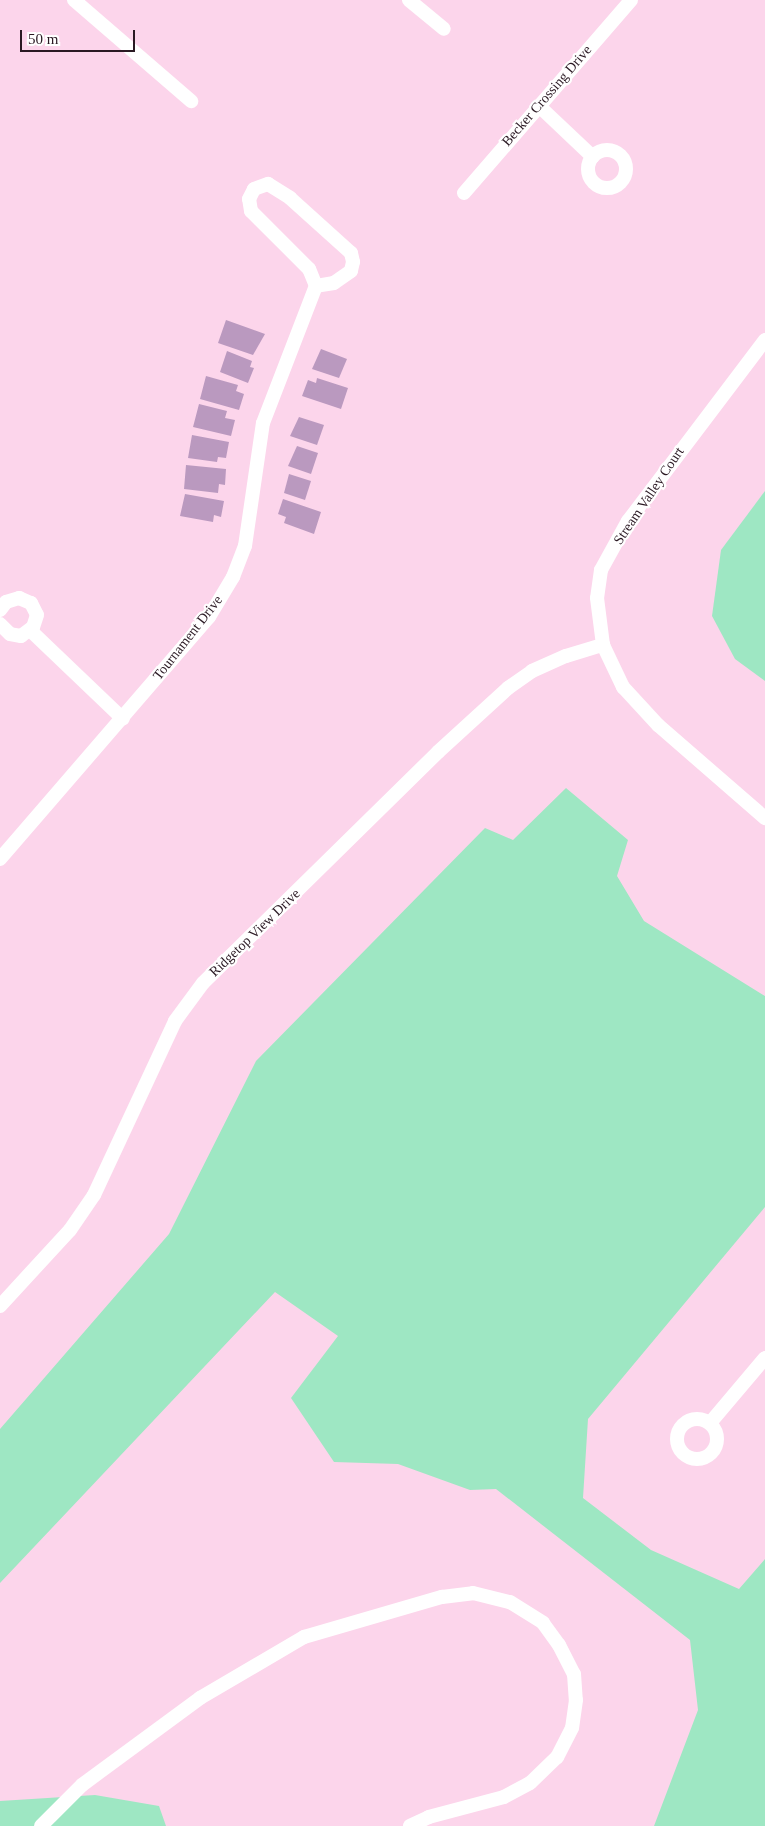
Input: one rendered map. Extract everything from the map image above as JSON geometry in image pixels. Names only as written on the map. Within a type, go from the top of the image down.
[{"type":"street","points":[[74,0],[191,101]]},
{"type":"street","points":[[409,0],[444,29]]},
{"type":"street","name":"Becker Crossing Drive","points":[[464,193],[631,0]]},
{"type":"street","points":[[539,106],[593,157]]},
{"type":"street","points":[[268,184],[290,198],[351,253],[353,262],[351,272],[334,284],[316,286],[309,269],[251,211],[249,199],[254,189],[268,184]]},
{"type":"street","name":"Tournament Drive","points":[[0,859],[123,719],[209,617],[233,577],[245,546],[263,422],[316,286]]},
{"type":"street","name":"Stream Valley Court","points":[[765,340],[659,477],[628,521],[601,570],[597,598],[603,645],[623,687],[658,725],[765,818]]},
{"type":"street","points":[[0,610],[10,599],[27,600],[37,615],[30,631],[15,636],[5,631],[0,624]]},
{"type":"street","points":[[30,631],[123,719]]},
{"type":"street","name":"Ridgetop View Drive","points":[[0,1306],[70,1230],[94,1195],[176,1021],[203,983],[438,752],[508,688],[532,671],[566,656],[603,645]]},
{"type":"street","points":[[710,1423],[765,1358]]},
{"type":"street","points":[[41,1826],[82,1785],[200,1698],[304,1637],[442,1597],[473,1593],[510,1602],[542,1623],[574,1674],[576,1700],[572,1728],[557,1757],[530,1783],[504,1797],[429,1817],[410,1826]]},
{"type":"green space","points":[[765,491],[765,681],[735,659],[712,616],[721,550]]},
{"type":"green space","points":[[566,788],[628,840],[617,876],[644,921],[765,996],[765,1207],[588,1419],[583,1498],[651,1550],[739,1589],[765,1559],[765,1826],[654,1826],[698,1710],[690,1640],[496,1489],[470,1490],[398,1464],[334,1462],[291,1398],[338,1336],[275,1292],[0,1583],[0,1429],[169,1234],[256,1061],[485,828],[513,840]]},
{"type":"green space","points":[[95,1795],[159,1806],[166,1826],[0,1826],[0,1801]]},
{"type":"building","points":[[226,320],[265,334],[253,355],[218,343]]},
{"type":"building","points":[[321,349],[347,359],[339,378],[312,369]]},
{"type":"building","points":[[227,351],[252,361],[250,367],[254,368],[248,383],[220,372]]},
{"type":"building","points":[[206,376],[238,385],[236,391],[244,394],[239,410],[200,399]]},
{"type":"building","points":[[317,378],[348,388],[341,409],[302,396],[308,380],[316,383]]},
{"type":"building","points":[[199,404],[227,411],[225,418],[235,420],[231,436],[193,427]]},
{"type":"building","points":[[299,417],[324,425],[317,445],[290,436]]},
{"type":"building","points":[[192,435],[229,442],[226,458],[218,457],[217,462],[188,458]]},
{"type":"building","points":[[297,446],[318,453],[311,474],[288,466]]},
{"type":"building","points":[[186,465],[226,469],[225,485],[219,484],[218,493],[184,489]]},
{"type":"building","points":[[289,474],[311,481],[305,500],[284,493]]},
{"type":"building","points":[[185,494],[224,501],[221,517],[214,515],[213,522],[180,516]]},
{"type":"building","points":[[283,499],[321,512],[314,534],[284,523],[286,517],[278,514]]}]
